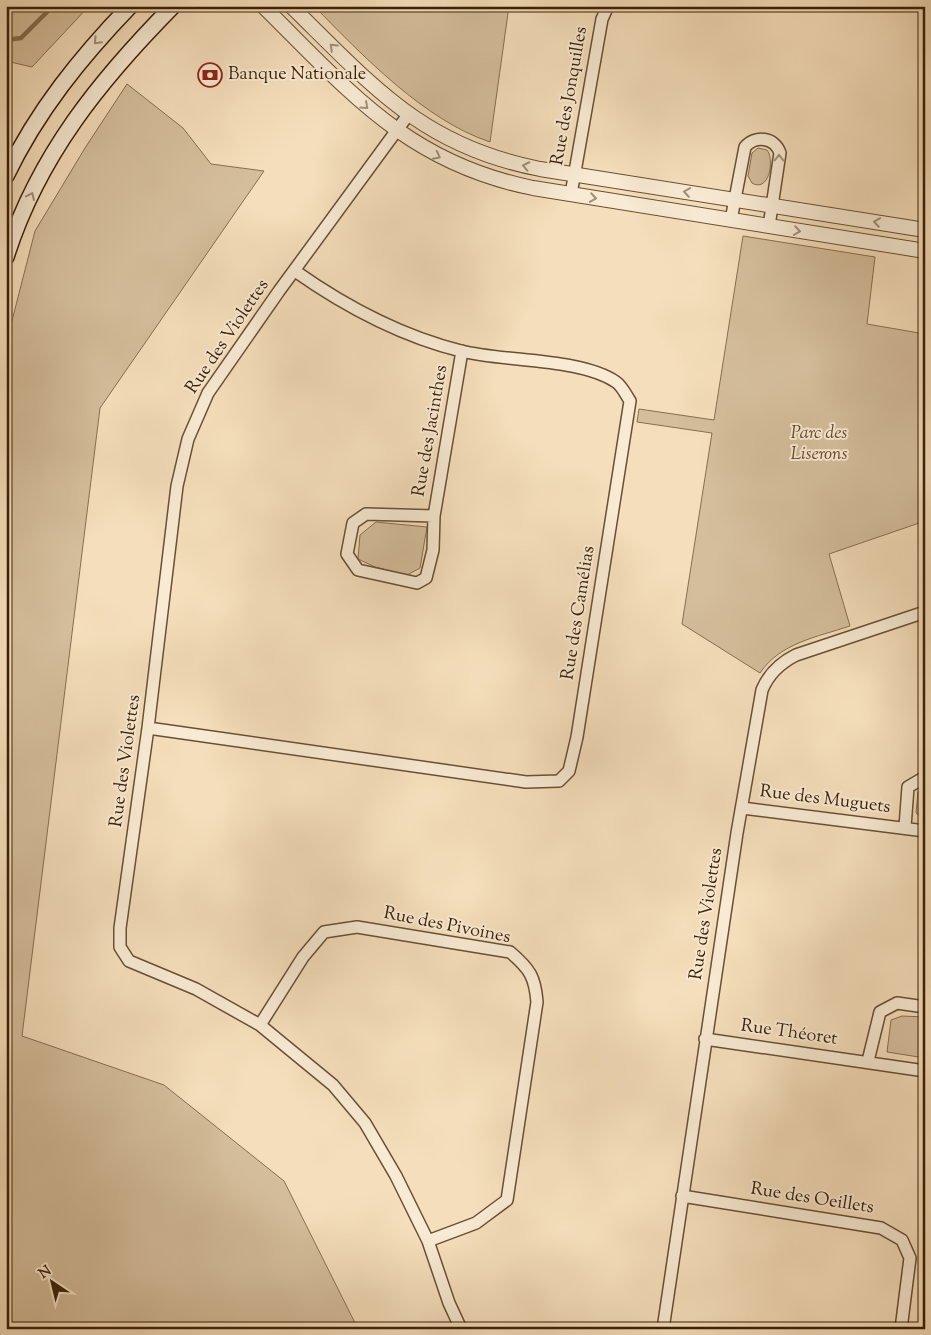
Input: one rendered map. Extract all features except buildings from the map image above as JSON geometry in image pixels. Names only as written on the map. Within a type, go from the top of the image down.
[{"type":"main road","points":[[6,176],[24,141],[66,78],[95,43],[130,6]]},
{"type":"main road","points":[[6,257],[32,192],[69,128],[111,71],[173,6]]},
{"type":"street","points":[[263,6],[353,95],[396,131],[433,154],[477,174],[517,185],[925,251]]},
{"type":"street","points":[[291,6],[376,88],[408,115],[443,137],[481,154],[526,166],[925,230]]},
{"type":"street","name":"Rue des Jonquilles","points":[[571,194],[602,19],[608,6]]},
{"type":"street","name":"Rue des Violettes","points":[[408,115],[208,393],[188,439],[177,486],[148,728],[120,928],[120,947],[129,961],[196,989],[260,1025],[333,1085],[365,1123],[396,1176],[428,1241],[449,1303],[461,1329]]},
{"type":"street","points":[[732,220],[745,147],[755,140],[766,139],[776,144],[780,153],[769,226]]},
{"type":"street","name":"Rue des Camélias","points":[[148,728],[526,782],[559,781],[569,771],[577,737],[630,401],[618,383],[592,370],[462,351],[385,325],[347,305],[295,272]]},
{"type":"street","name":"Rue des Jacinthes","points":[[434,516],[366,514],[354,523],[347,554],[358,570],[417,583],[426,578],[433,550],[434,516],[462,351]]},
{"type":"street","name":"Rue des Violettes","points":[[663,1329],[705,1039],[760,697],[765,683],[782,663],[804,652],[925,612]]},
{"type":"street","name":"Rue des Muguets","points":[[905,827],[908,787],[925,778]]},
{"type":"street","name":"Rue des Muguets","points":[[742,808],[925,831]]},
{"type":"street","name":"Rue des Pivoines","points":[[260,1025],[302,956],[324,932],[357,928],[510,952],[528,967],[535,984],[537,1002],[507,1200],[476,1223],[428,1241]]},
{"type":"street","points":[[868,1062],[880,1012],[897,1003],[925,1007]]},
{"type":"street","name":"Rue Théoret","points":[[705,1039],[925,1071]]},
{"type":"street","name":"Rue des Oeillets","points":[[682,1196],[881,1228],[902,1240],[910,1258],[901,1329]]},
{"type":"green space","points":[[6,6],[89,6],[32,67],[6,61]]},
{"type":"green space","points":[[314,6],[509,6],[490,142],[465,132],[418,102],[373,65]]},
{"type":"green space","points":[[127,84],[183,128],[211,164],[264,171],[100,408],[22,1036],[164,1085],[284,1181],[358,1329],[6,1329],[6,344],[35,231],[85,148]]},
{"type":"green space","points":[[758,148],[767,150],[770,167],[766,180],[758,185],[752,183],[748,176],[752,153]]},
{"type":"green space","name":"Parc des Liserons","points":[[743,236],[875,257],[867,324],[925,334],[925,521],[829,554],[850,626],[800,642],[778,655],[760,673],[682,624],[712,433],[637,422],[639,409],[714,420]]},
{"type":"green space","points":[[376,522],[427,527],[420,568],[407,575],[375,567],[358,559],[360,535]]},
{"type":"green space","points":[[925,788],[925,820],[916,813],[918,792]]},
{"type":"green space","points":[[902,1016],[925,1017],[925,1058],[887,1052],[891,1020]]},
{"type":"waterway","points":[[6,40],[21,38],[53,6]]},
{"type":"place","name":"Banque Nationale","points":[[210,75]]}]
